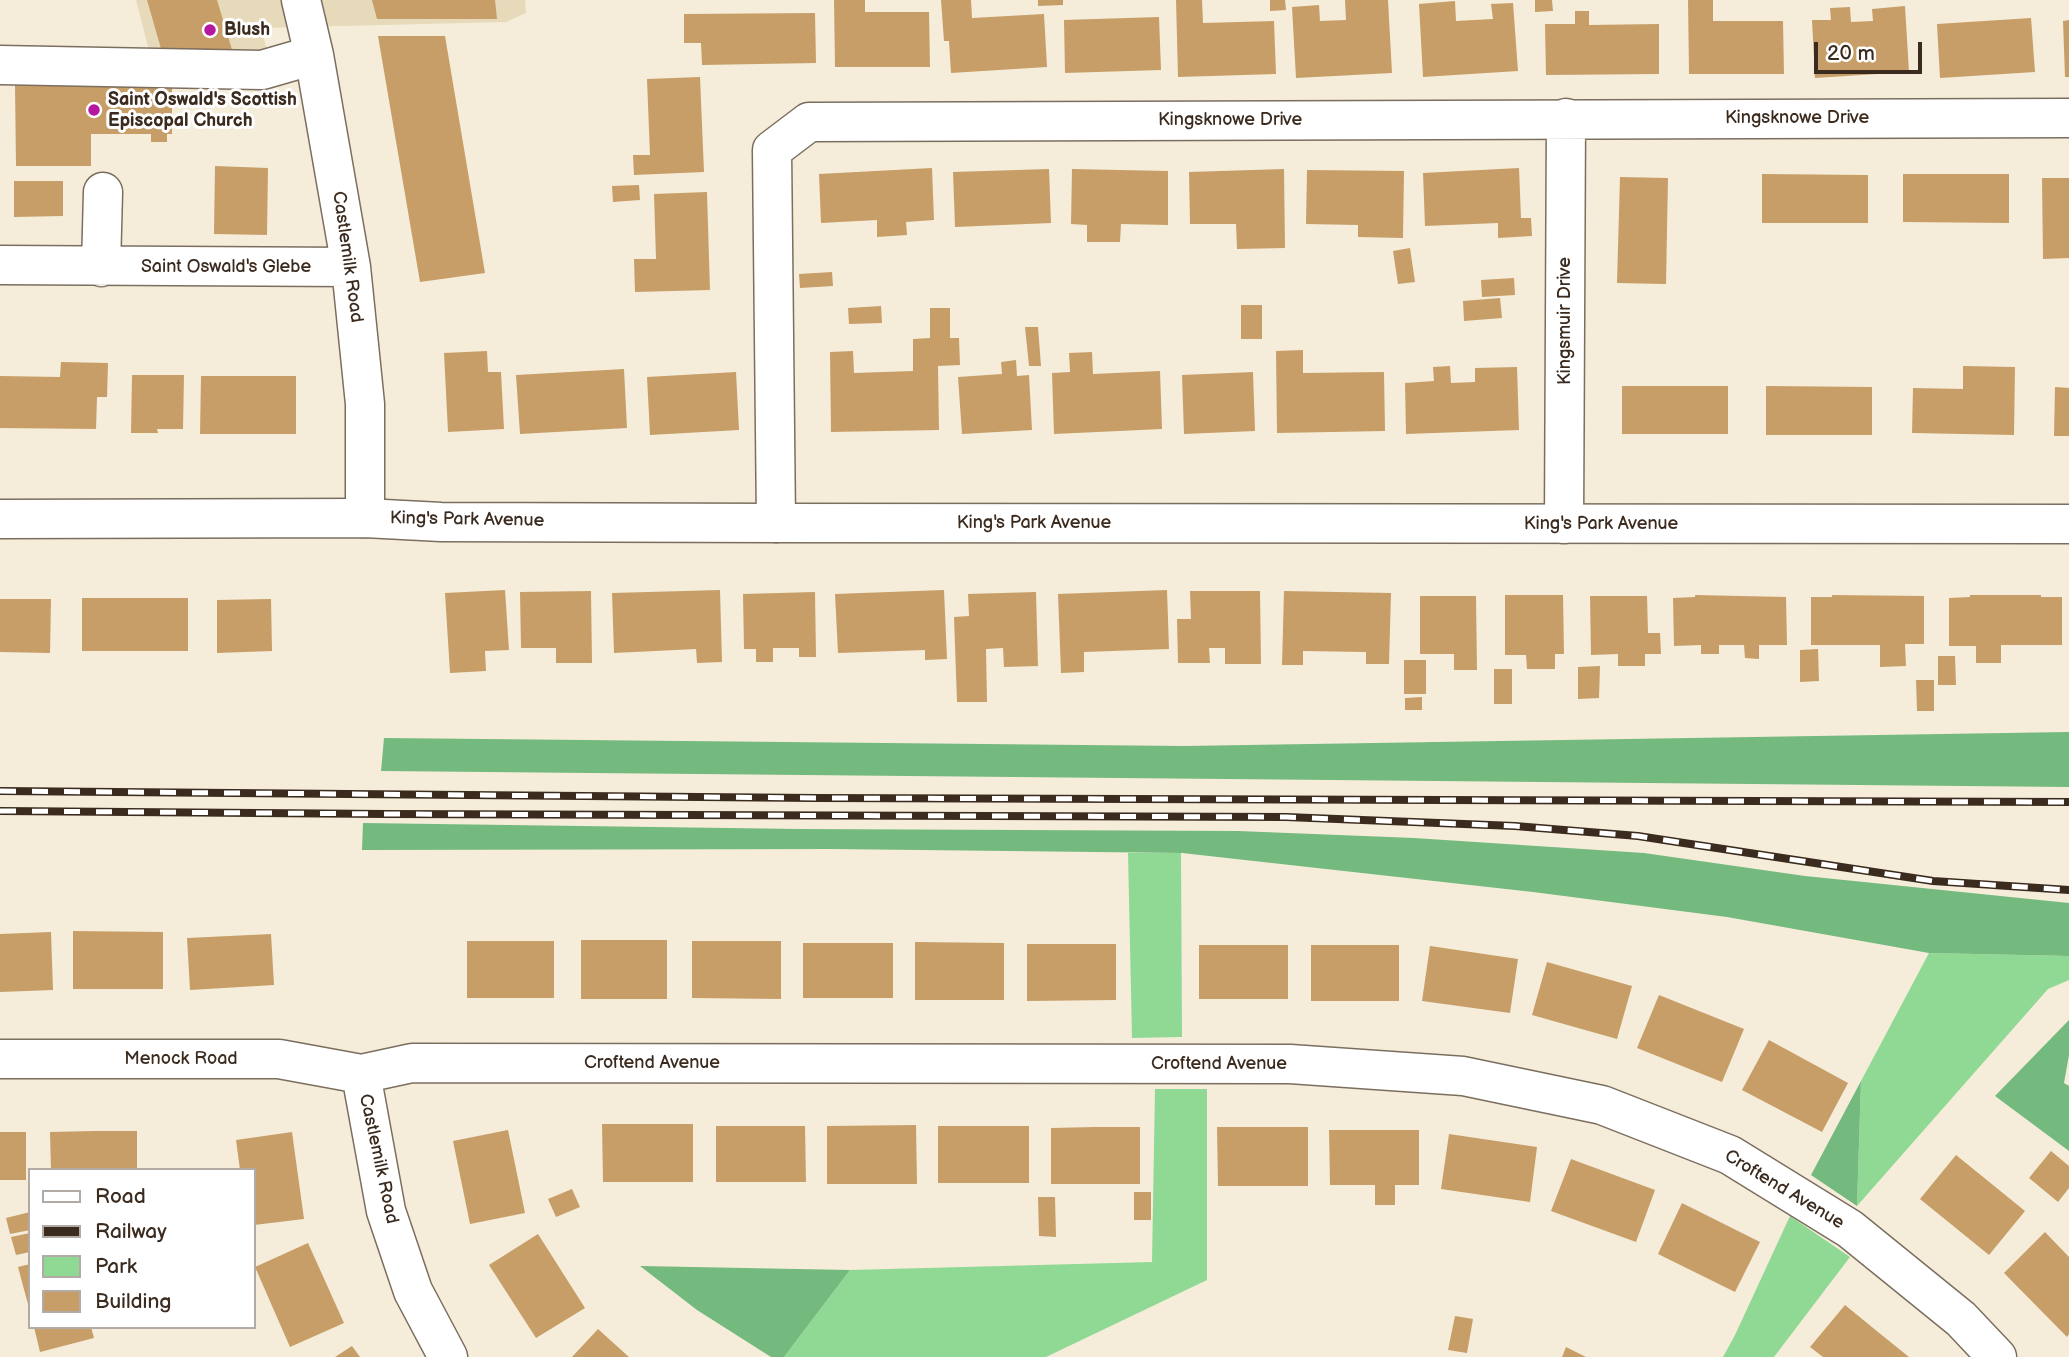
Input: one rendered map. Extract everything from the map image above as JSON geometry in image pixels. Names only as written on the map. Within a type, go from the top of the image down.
[{"type":"street","name":"Castlemilk Road","points":[[301,0],[314,55],[351,267],[365,404],[365,518]]},
{"type":"street","points":[[0,65],[262,70],[314,55]]},
{"type":"street","name":"Kingsmuir Drive","points":[[1564,524],[1566,118]]},
{"type":"street","name":"Kingsknowe Drive","points":[[776,523],[772,150],[809,122],[2069,118]]},
{"type":"street","points":[[101,267],[103,192]]},
{"type":"street","name":"Saint Oswald's Glebe","points":[[0,265],[351,267]]},
{"type":"street","name":"King's Park Avenue","points":[[0,519],[365,518],[441,522],[776,523],[2069,524]]},
{"type":"street","name":"Menock Road","points":[[0,1059],[279,1059],[361,1074]]},
{"type":"street","name":"Croftend Avenue","points":[[361,1074],[412,1063],[1290,1064],[1463,1076],[1602,1105],[1730,1155],[1850,1229],[1961,1319],[1997,1357]]},
{"type":"street","name":"Castlemilk Road","points":[[361,1074],[386,1211],[413,1291],[448,1357]]},
{"type":"shaded area","points":[[136,0],[525,0],[526,13],[506,22],[261,28],[267,50],[252,60],[152,62]]},
{"type":"green space","points":[[2069,732],[2069,787],[381,771],[384,738],[1184,746]]},
{"type":"green space","points":[[363,823],[1238,831],[1414,838],[1644,853],[1805,876],[2069,903],[2069,956],[1929,953],[1727,917],[1533,892],[1182,853],[833,849],[362,850]]},
{"type":"green space","points":[[1128,853],[1181,853],[1182,1037],[1132,1038]]},
{"type":"green space","points":[[1929,953],[2069,956],[2069,980],[2048,989],[1857,1206],[1861,1081]]},
{"type":"green space","points":[[2069,1020],[2069,1055],[2064,1083],[2069,1086],[2069,1151],[1995,1096]]},
{"type":"green space","points":[[1861,1081],[1857,1206],[1811,1175]]},
{"type":"green space","points":[[1155,1089],[1207,1089],[1207,1280],[1046,1357],[784,1357],[850,1270],[1152,1262]]},
{"type":"green space","points":[[1790,1216],[1850,1257],[1774,1357],[1723,1357],[1735,1335]]},
{"type":"green space","points":[[640,1266],[850,1270],[784,1357],[771,1357],[697,1310]]},
{"type":"building","points":[[147,0],[217,0],[233,53],[162,52]]},
{"type":"building","points":[[372,0],[495,0],[497,19],[377,19]]},
{"type":"building","points":[[834,0],[865,0],[865,12],[929,12],[930,67],[835,67]]},
{"type":"building","points":[[941,0],[971,0],[972,18],[1044,14],[1047,67],[951,73],[949,41],[944,41]]},
{"type":"building","points":[[1038,0],[1063,0],[1063,5],[1038,6]]},
{"type":"building","points":[[1176,0],[1202,0],[1203,23],[1274,21],[1276,74],[1178,77]]},
{"type":"building","points":[[1270,0],[1285,0],[1286,10],[1270,11]]},
{"type":"building","points":[[1345,0],[1388,0],[1392,73],[1296,78],[1292,7],[1319,5],[1320,21],[1346,20]]},
{"type":"building","points":[[1535,0],[1552,0],[1553,11],[1535,12]]},
{"type":"building","points":[[1688,0],[1713,0],[1713,21],[1783,21],[1784,74],[1689,74]]},
{"type":"building","points":[[1455,1],[1456,21],[1493,19],[1491,4],[1513,3],[1518,71],[1423,77],[1419,4]]},
{"type":"building","points":[[1905,6],[1909,72],[1815,78],[1812,20],[1831,20],[1830,8],[1850,7],[1851,22],[1873,21],[1872,9]]},
{"type":"building","points":[[1575,11],[1589,11],[1589,25],[1659,24],[1659,74],[1546,75],[1545,24],[1575,24]]},
{"type":"building","points":[[815,13],[816,63],[702,65],[701,43],[684,43],[684,14]]},
{"type":"building","points":[[1159,17],[1161,70],[1065,73],[1064,20]]},
{"type":"building","points":[[2031,18],[2035,72],[1940,78],[1937,24]]},
{"type":"building","points":[[2069,20],[2069,77],[2065,77],[2063,21]]},
{"type":"building","points":[[378,36],[445,36],[485,273],[420,282]]},
{"type":"building","points":[[700,77],[704,172],[634,175],[633,155],[650,155],[647,79]]},
{"type":"building","name":"Saint Oswald's Scottish Episcopal Church","points":[[172,84],[172,134],[167,134],[167,142],[151,142],[151,134],[91,134],[91,166],[16,166],[15,85]]},
{"type":"building","points":[[215,166],[268,168],[267,235],[214,234]]},
{"type":"building","points":[[932,168],[934,220],[906,222],[907,235],[877,237],[877,220],[821,223],[819,174]]},
{"type":"building","points":[[1519,168],[1521,218],[1531,218],[1532,236],[1498,238],[1498,223],[1425,226],[1423,173]]},
{"type":"building","points":[[1049,169],[1051,223],[955,227],[953,172]]},
{"type":"building","points":[[1072,169],[1168,171],[1168,225],[1121,224],[1120,242],[1087,242],[1087,225],[1071,224]]},
{"type":"building","points":[[1284,169],[1285,248],[1237,249],[1236,224],[1190,224],[1189,172]]},
{"type":"building","points":[[1307,170],[1404,171],[1403,238],[1358,237],[1358,225],[1306,224]]},
{"type":"building","points":[[1762,174],[1868,175],[1868,223],[1762,223]]},
{"type":"building","points":[[1903,174],[2009,174],[2009,223],[1903,222]]},
{"type":"building","points":[[1620,177],[1668,178],[1666,284],[1617,283]]},
{"type":"building","points":[[2042,178],[2069,178],[2069,258],[2043,259]]},
{"type":"building","points":[[14,181],[63,181],[63,216],[14,217]]},
{"type":"building","points":[[639,185],[640,200],[613,202],[612,186]]},
{"type":"building","points":[[707,192],[710,290],[635,292],[634,259],[656,259],[654,194]]},
{"type":"building","points":[[1410,248],[1415,282],[1398,284],[1393,251]]},
{"type":"building","points":[[832,272],[833,286],[800,288],[799,274]]},
{"type":"building","points":[[1514,278],[1515,295],[1482,297],[1481,280]]},
{"type":"building","points":[[1500,298],[1502,318],[1464,321],[1463,301]]},
{"type":"building","points":[[1241,305],[1262,305],[1262,339],[1241,339]]},
{"type":"building","points":[[881,306],[882,323],[849,324],[848,308]]},
{"type":"building","points":[[930,308],[950,308],[950,338],[959,338],[960,365],[938,366],[939,430],[831,432],[830,352],[853,351],[854,373],[913,371],[913,339],[930,338]]},
{"type":"building","points":[[1025,327],[1038,327],[1041,366],[1029,366]]},
{"type":"building","points":[[1303,350],[1303,373],[1384,372],[1385,431],[1277,433],[1276,351]]},
{"type":"building","points":[[487,351],[488,372],[501,372],[504,429],[448,432],[444,353]]},
{"type":"building","points":[[1092,352],[1093,374],[1160,371],[1162,429],[1054,434],[1052,373],[1070,372],[1069,353]]},
{"type":"building","points":[[1016,360],[1017,376],[1029,375],[1032,430],[962,434],[958,377],[1002,374],[1001,362]]},
{"type":"building","points":[[61,362],[108,363],[107,397],[97,397],[96,429],[0,428],[0,376],[60,377]]},
{"type":"building","points":[[1450,366],[1451,383],[1475,382],[1475,368],[1517,367],[1519,430],[1406,434],[1405,383],[1434,381],[1433,367]]},
{"type":"building","points":[[1963,366],[2015,367],[2014,435],[1912,433],[1913,388],[1963,389]]},
{"type":"building","points":[[624,369],[627,428],[520,434],[516,375]]},
{"type":"building","points":[[736,372],[739,430],[650,435],[647,377]]},
{"type":"building","points":[[1253,372],[1255,431],[1184,434],[1182,375]]},
{"type":"building","points":[[132,375],[184,375],[183,429],[131,433]]},
{"type":"building","points":[[201,376],[296,376],[296,434],[200,434]]},
{"type":"building","points":[[1622,386],[1728,386],[1728,434],[1622,434]]},
{"type":"building","points":[[1766,386],[1872,387],[1872,435],[1766,435]]},
{"type":"building","points":[[2055,387],[2069,388],[2069,436],[2054,436]]},
{"type":"building","points":[[505,590],[509,650],[485,651],[486,671],[450,673],[445,593]]},
{"type":"building","points":[[720,590],[722,662],[697,663],[696,649],[614,653],[612,593]]},
{"type":"building","points":[[944,590],[947,659],[925,660],[925,650],[838,653],[835,594]]},
{"type":"building","points":[[1167,590],[1169,649],[1084,652],[1084,672],[1061,673],[1058,594]]},
{"type":"building","points":[[591,591],[592,663],[556,663],[556,648],[521,648],[520,592]]},
{"type":"building","points":[[1190,591],[1260,591],[1261,664],[1225,664],[1225,648],[1209,648],[1210,663],[1178,663],[1177,619],[1191,619]]},
{"type":"building","points":[[1284,591],[1391,593],[1389,664],[1366,664],[1366,652],[1303,651],[1303,665],[1282,665]]},
{"type":"building","points":[[815,592],[816,657],[799,657],[799,648],[773,648],[773,662],[756,662],[756,649],[744,649],[743,594]]},
{"type":"building","points":[[1036,592],[1038,666],[1004,667],[1003,648],[986,649],[987,702],[957,702],[954,617],[969,616],[968,594]]},
{"type":"building","points":[[1505,595],[1563,595],[1564,654],[1555,654],[1555,669],[1527,669],[1526,655],[1505,655]]},
{"type":"building","points":[[1695,595],[1786,597],[1787,645],[1759,645],[1759,659],[1745,658],[1744,645],[1719,645],[1719,654],[1701,654],[1701,645],[1674,646],[1673,598]]},
{"type":"building","points":[[1970,595],[2062,597],[2062,645],[2001,645],[2001,663],[1976,663],[1976,646],[1949,646],[1949,598]]},
{"type":"building","points":[[1420,596],[1476,596],[1477,670],[1454,670],[1454,654],[1420,654]]},
{"type":"building","points":[[1590,596],[1647,596],[1648,633],[1660,633],[1661,654],[1645,654],[1645,666],[1618,666],[1618,654],[1591,655]]},
{"type":"building","points":[[1924,596],[1924,644],[1905,644],[1906,666],[1880,667],[1880,645],[1811,645],[1811,597]]},
{"type":"building","points":[[82,598],[188,598],[188,651],[82,651]]},
{"type":"building","points":[[0,599],[51,599],[50,653],[0,652]]},
{"type":"building","points":[[271,599],[272,651],[217,653],[217,600]]},
{"type":"building","points":[[1818,649],[1819,681],[1800,682],[1800,650]]},
{"type":"building","points":[[1938,656],[1955,656],[1956,685],[1938,685]]},
{"type":"building","points":[[1404,660],[1426,660],[1426,694],[1404,694]]},
{"type":"building","points":[[1600,666],[1599,698],[1578,699],[1578,667]]},
{"type":"building","points":[[1494,669],[1512,669],[1512,704],[1494,704]]},
{"type":"building","points":[[1916,680],[1934,680],[1934,711],[1917,711]]},
{"type":"building","points":[[1422,697],[1422,710],[1405,710],[1405,698]]},
{"type":"building","points":[[73,931],[163,932],[163,989],[73,989]]},
{"type":"building","points":[[51,932],[53,990],[0,992],[0,934]]},
{"type":"building","points":[[271,934],[274,985],[190,990],[187,938]]},
{"type":"building","points":[[581,940],[667,940],[667,999],[581,999]]},
{"type":"building","points":[[467,941],[554,941],[554,998],[467,998]]},
{"type":"building","points":[[692,941],[781,941],[781,999],[692,998]]},
{"type":"building","points":[[915,942],[1004,943],[1004,1000],[915,1000]]},
{"type":"building","points":[[803,943],[893,943],[893,998],[803,998]]},
{"type":"building","points":[[1027,944],[1116,944],[1116,1000],[1027,1001]]},
{"type":"building","points":[[1199,945],[1288,945],[1288,999],[1199,999]]},
{"type":"building","points":[[1311,945],[1399,945],[1399,1001],[1311,1001]]},
{"type":"building","points":[[1430,946],[1518,959],[1510,1013],[1422,1001]]},
{"type":"building","points":[[1547,962],[1632,986],[1617,1039],[1532,1015]]},
{"type":"building","points":[[1659,995],[1744,1029],[1722,1082],[1637,1048]]},
{"type":"building","points":[[1769,1040],[1848,1083],[1822,1132],[1742,1090]]},
{"type":"building","points":[[602,1124],[693,1124],[693,1182],[603,1182]]},
{"type":"building","points":[[916,1125],[917,1184],[827,1184],[827,1126]]},
{"type":"building","points":[[716,1126],[805,1126],[806,1182],[716,1182]]},
{"type":"building","points":[[938,1126],[1029,1126],[1029,1183],[938,1183]]},
{"type":"building","points":[[1140,1127],[1140,1184],[1051,1184],[1051,1128]]},
{"type":"building","points":[[1217,1127],[1308,1127],[1308,1186],[1218,1186]]},
{"type":"building","points":[[508,1130],[525,1213],[470,1224],[453,1141]]},
{"type":"building","points":[[1329,1130],[1419,1130],[1419,1185],[1395,1185],[1395,1205],[1375,1205],[1375,1185],[1330,1185]]},
{"type":"building","points":[[137,1131],[137,1168],[51,1168],[50,1132]]},
{"type":"building","points":[[0,1132],[26,1132],[26,1180],[0,1180]]},
{"type":"building","points":[[292,1132],[304,1219],[256,1225],[256,1168],[240,1168],[236,1140]]},
{"type":"building","points":[[1449,1134],[1537,1147],[1530,1202],[1441,1189]]},
{"type":"building","points":[[2051,1151],[2069,1166],[2069,1188],[2058,1202],[2029,1178]]},
{"type":"building","points":[[1956,1155],[2025,1211],[1989,1255],[1920,1199]]},
{"type":"building","points":[[1571,1159],[1655,1190],[1636,1242],[1551,1211]]},
{"type":"building","points":[[572,1189],[580,1207],[556,1217],[548,1199]]},
{"type":"building","points":[[1134,1192],[1151,1192],[1151,1220],[1134,1220]]},
{"type":"building","points":[[1038,1197],[1055,1197],[1056,1237],[1039,1236]]},
{"type":"building","points":[[1682,1203],[1760,1242],[1735,1292],[1658,1254]]},
{"type":"building","points":[[28,1212],[28,1230],[10,1234],[6,1218]]},
{"type":"building","points":[[2045,1232],[2069,1257],[2067,1337],[2004,1273]]},
{"type":"building","points":[[28,1233],[28,1252],[16,1255],[11,1237]]},
{"type":"building","points":[[538,1234],[585,1308],[536,1338],[489,1265]]},
{"type":"building","points":[[308,1243],[344,1323],[290,1347],[256,1267]]},
{"type":"building","points":[[28,1264],[28,1304],[18,1267]]},
{"type":"building","points":[[1845,1305],[1909,1357],[1823,1357],[1810,1347]]},
{"type":"building","points":[[1455,1316],[1473,1319],[1467,1353],[1448,1350]]},
{"type":"building","points":[[34,1329],[92,1329],[94,1338],[40,1352]]},
{"type":"building","points":[[598,1329],[629,1357],[572,1357]]},
{"type":"building","points":[[352,1346],[360,1357],[335,1357]]},
{"type":"building","points":[[1566,1347],[1586,1357],[1562,1357]]},
{"type":"railway","points":[[0,791],[816,798],[2069,802]]},
{"type":"railway","points":[[0,811],[1286,817],[1515,826],[1638,836],[1933,881],[2069,890]]},
{"type":"place","name":"Blush","points":[[210,30]]},
{"type":"place","name":"Saint Oswald's Scottish Episcopal Church","points":[[94,110]]}]
